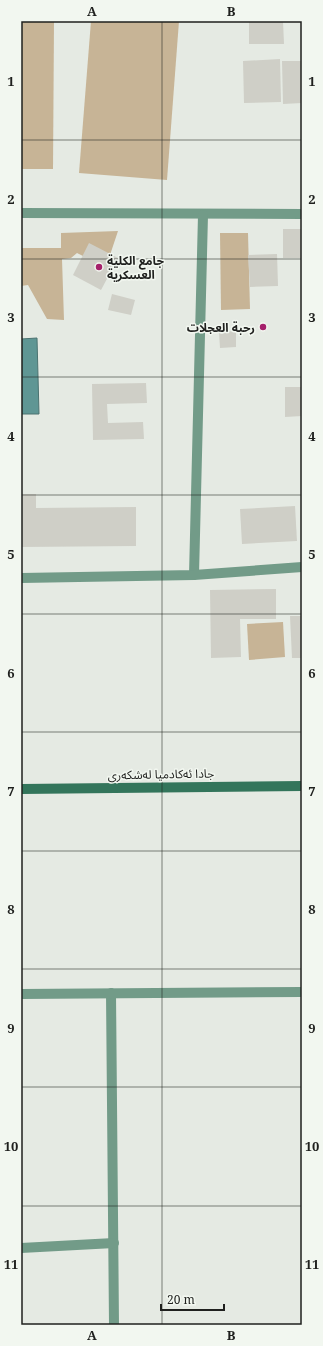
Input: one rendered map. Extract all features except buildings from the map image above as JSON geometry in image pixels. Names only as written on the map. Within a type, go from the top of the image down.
[{"type":"main road","name":"جادا ئه‌كادميا له‌شكه‌رى","points":[[21,789],[302,786]]},
{"type":"street","points":[[21,213],[203,215],[302,214]]},
{"type":"street","points":[[194,575],[203,215]]},
{"type":"street","points":[[21,578],[194,575],[302,567]]},
{"type":"street","points":[[21,994],[302,992]]},
{"type":"street","points":[[112,993],[114,1325]]},
{"type":"street","points":[[21,1248],[114,1243]]},
{"type":"shaded area","points":[[21,21],[54,21],[53,169],[21,169]]},
{"type":"shaded area","points":[[91,21],[179,21],[167,180],[79,173]]},
{"type":"shaded area","points":[[118,231],[110,255],[83,256],[77,253],[71,258],[62,259],[64,320],[47,319],[28,285],[21,286],[21,248],[61,248],[61,233]]},
{"type":"shaded area","points":[[220,233],[248,233],[250,309],[221,310]]},
{"type":"shaded area","points":[[283,622],[285,657],[249,660],[247,624]]},
{"type":"water","points":[[37,338],[39,414],[21,414],[21,339]]},
{"type":"place","name":"جامع الكلية العسكرية","points":[[99,267]]},
{"type":"place","name":"رحبة العجلات","points":[[263,327]]}]
